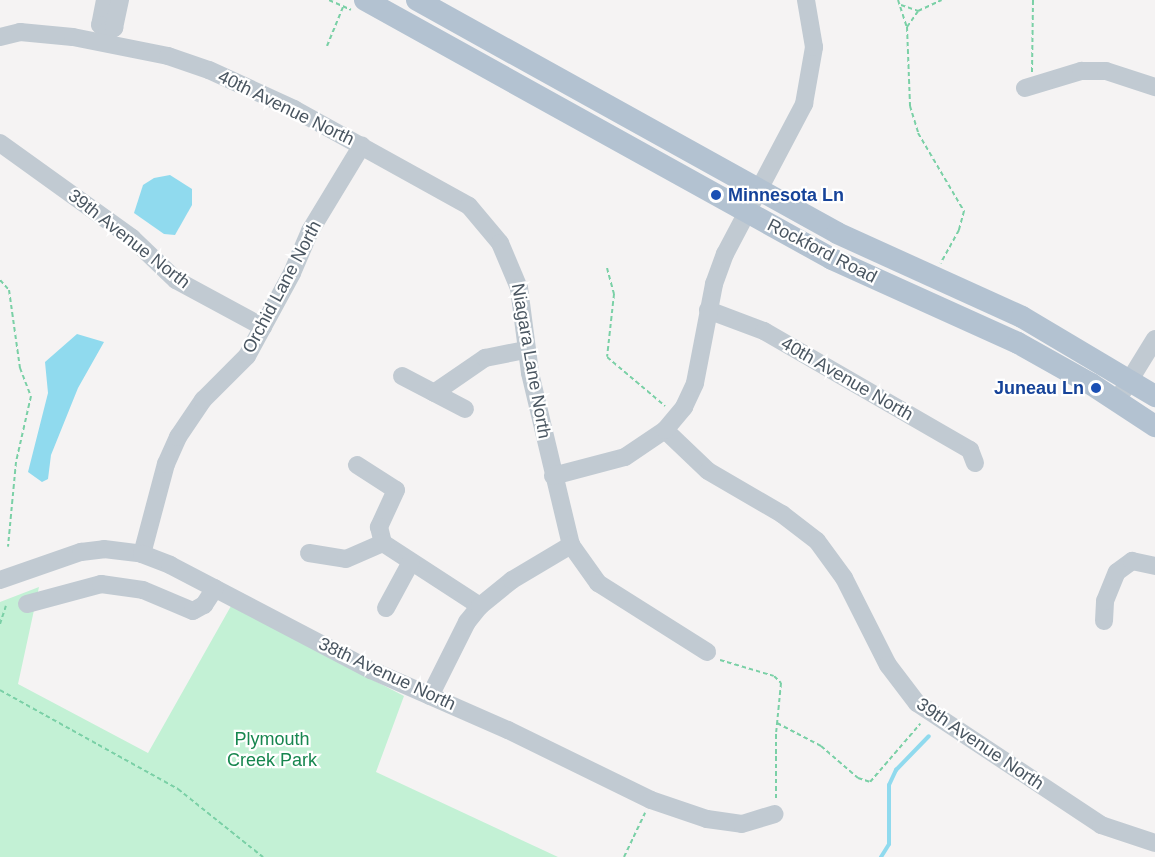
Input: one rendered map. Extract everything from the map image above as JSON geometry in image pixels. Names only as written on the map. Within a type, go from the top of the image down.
[{"type":"main road","name":"Rockford Road","points":[[365,0],[832,259],[1009,338],[1118,401],[1155,426]]},
{"type":"main road","name":"Rockford Road","points":[[417,0],[758,189],[894,261],[1022,317],[1155,396]]},
{"type":"street","points":[[105,0],[100,25],[106,36],[114,28],[120,0]]},
{"type":"street","points":[[553,476],[625,457],[665,430],[677,415],[694,383],[708,310],[725,254],[745,211],[792,130],[812,76],[814,47],[806,0]]},
{"type":"street","name":"40th Avenue North","points":[[0,37],[20,32],[106,36],[209,70],[248,86],[424,179]]},
{"type":"street","points":[[1029,86],[1081,71],[1106,71],[1155,87]]},
{"type":"street","name":"39th Avenue North","points":[[0,143],[132,238],[176,280],[263,327]]},
{"type":"street","name":"Orchid Lane North","points":[[142,554],[166,464],[178,437],[203,400],[247,356],[310,231],[362,145]]},
{"type":"street","name":"Niagara Lane North","points":[[424,179],[469,206],[500,243],[519,288],[525,350],[571,545]]},
{"type":"street","name":"40th Avenue North","points":[[708,310],[736,318],[774,336],[970,450],[975,463]]},
{"type":"street","points":[[1118,401],[1155,339]]},
{"type":"street","points":[[434,393],[485,358],[525,350]]},
{"type":"street","points":[[402,376],[465,409]]},
{"type":"street","name":"39th Avenue North","points":[[665,430],[708,471],[782,514],[817,541],[844,578],[900,685],[928,711],[1101,825],[1155,843]]},
{"type":"street","points":[[357,465],[396,490],[379,527],[383,543],[480,606]]},
{"type":"street","points":[[309,553],[346,559],[383,543]]},
{"type":"street","points":[[430,696],[458,640],[480,606],[512,580],[571,545],[598,583],[707,652]]},
{"type":"street","name":"38th Avenue North","points":[[0,580],[81,552],[104,549],[142,554],[215,588],[371,670],[651,800],[707,819],[742,824],[774,814]]},
{"type":"street","points":[[1104,621],[1105,602],[1117,572],[1132,561],[1155,566]]},
{"type":"street","points":[[386,608],[411,562]]},
{"type":"street","points":[[27,603],[101,584],[143,590],[193,611],[204,605],[215,588]]},
{"type":"path","points":[[898,0],[907,27],[910,105],[918,134],[964,211],[959,230],[939,268]]},
{"type":"path","points":[[907,27],[918,11],[942,0]]},
{"type":"path","points":[[1029,86],[1033,0]]},
{"type":"path","points":[[899,4],[918,11]]},
{"type":"path","points":[[327,45],[343,7]]},
{"type":"path","points":[[607,268],[614,294],[607,357],[677,415]]},
{"type":"path","points":[[0,280],[9,290],[20,368],[31,396],[16,462],[8,547]]},
{"type":"path","points":[[0,624],[6,606]]},
{"type":"path","points":[[707,652],[778,678],[781,682],[777,723],[774,814]]},
{"type":"path","points":[[0,690],[178,789],[263,857]]},
{"type":"path","points":[[777,723],[821,746],[858,778],[870,782],[928,711]]},
{"type":"path","points":[[624,857],[651,800]]},
{"type":"green space","name":"Plymouth Creek Park","points":[[39,587],[18,684],[148,753],[231,606],[404,696],[376,772],[558,857],[0,857],[0,602]]},
{"type":"water","points":[[170,175],[192,189],[192,205],[175,235],[164,234],[134,213],[143,185],[154,178]]},
{"type":"water","points":[[77,334],[104,342],[78,388],[51,455],[48,479],[42,482],[28,472],[48,393],[45,362]]},
{"type":"waterway","points":[[881,857],[889,844],[889,785],[896,770],[929,736]]},
{"type":"place","name":"Minnesota Ln","points":[[716,195]]},
{"type":"place","name":"Juneau Ln","points":[[1096,388]]}]
